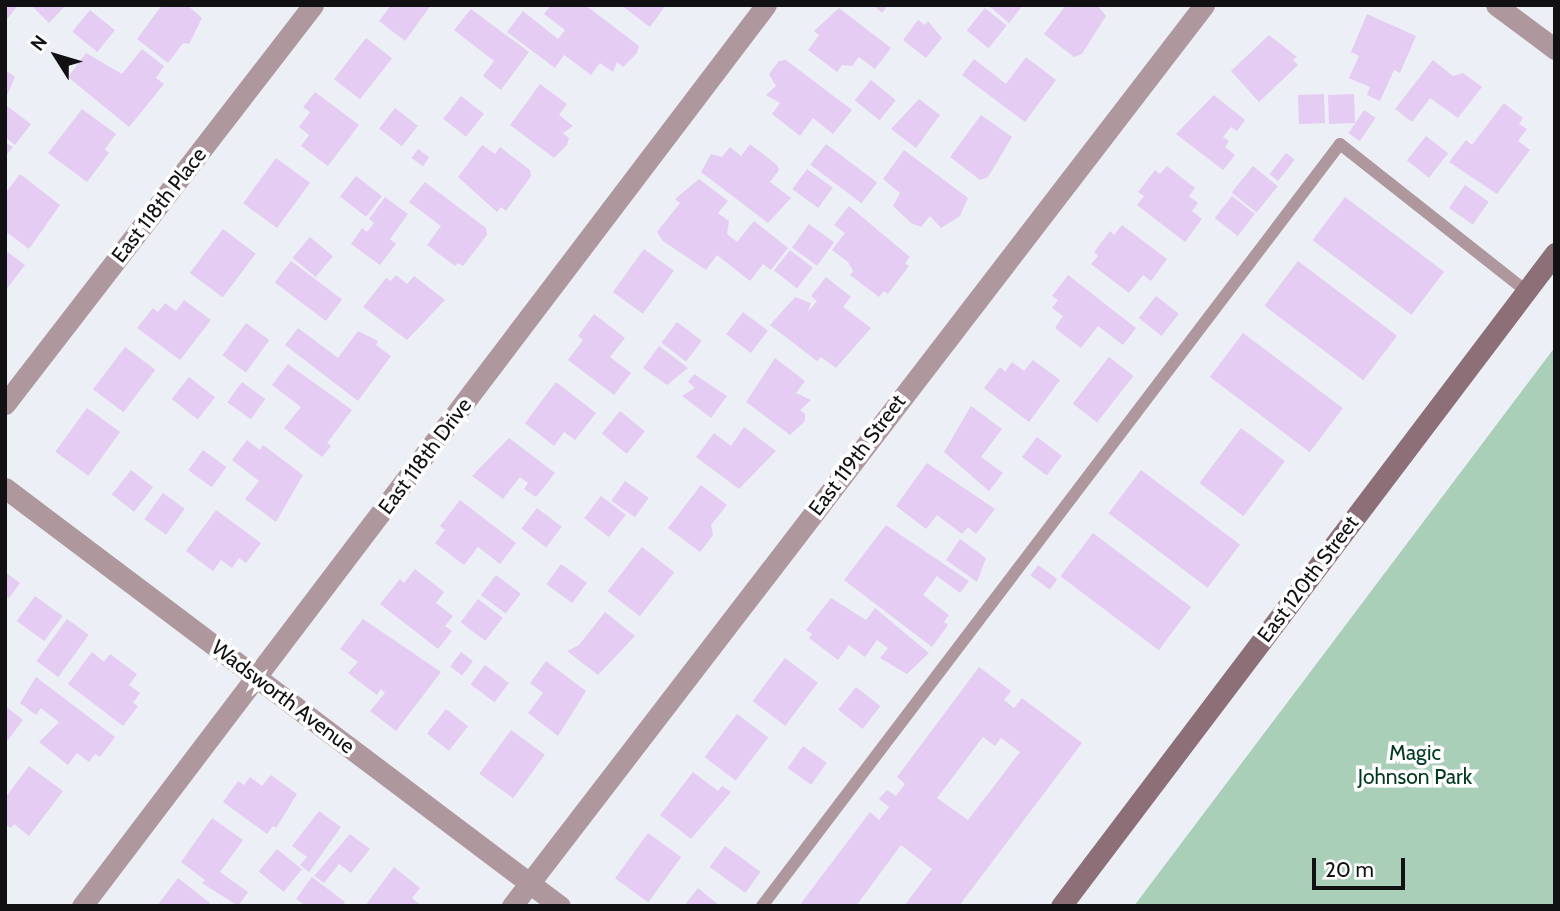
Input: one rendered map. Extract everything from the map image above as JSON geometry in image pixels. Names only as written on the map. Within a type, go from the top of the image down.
[{"type":"street","name":"East 118th Place","points":[[5,404],[313,5]]},
{"type":"street","name":"East 118th Drive","points":[[82,906],[258,678],[766,5]]},
{"type":"street","name":"East 119th Street","points":[[512,906],[1204,5]]},
{"type":"street","points":[[1496,5],[1555,49]]},
{"type":"street","name":"East 120th Street","points":[[1061,906],[1555,253]]},
{"type":"street","name":"Wadsworth Avenue","points":[[5,488],[560,906]]},
{"type":"lane","points":[[762,906],[1340,144],[1526,291]]},
{"type":"green space","name":"Magic Johnson Park","points":[[1555,347],[1555,906],[1134,906]]},
{"type":"building","points":[[5,5],[18,5],[5,22]]},
{"type":"building","points":[[31,5],[66,5],[49,23]]},
{"type":"building","points":[[162,5],[187,5],[202,18],[189,44],[183,43],[168,63],[137,39]]},
{"type":"building","points":[[391,5],[431,5],[405,41],[379,21]]},
{"type":"building","points":[[551,5],[585,5],[639,46],[637,53],[623,67],[617,62],[613,72],[600,63],[591,75],[564,55],[555,68],[507,32],[523,11],[558,39],[565,30],[544,14]]},
{"type":"building","points":[[621,5],[666,5],[650,27]]},
{"type":"building","points":[[873,5],[888,5],[882,13]]},
{"type":"building","points":[[988,5],[1023,5],[1009,23]]},
{"type":"building","points":[[1066,5],[1097,5],[1106,16],[1082,54],[1074,57],[1044,34]]},
{"type":"building","points":[[839,8],[891,48],[875,69],[859,57],[852,66],[842,65],[837,72],[808,50],[819,35],[814,31]]},
{"type":"building","points":[[985,8],[1007,26],[989,48],[967,31]]},
{"type":"building","points":[[471,9],[529,52],[501,90],[483,76],[494,61],[454,30]]},
{"type":"building","points":[[90,10],[115,30],[97,52],[72,32]]},
{"type":"building","points":[[1367,14],[1416,36],[1400,73],[1394,70],[1380,101],[1367,95],[1370,87],[1349,78],[1359,56],[1351,52]]},
{"type":"building","points":[[918,20],[925,25],[928,21],[942,38],[926,58],[903,40]]},
{"type":"building","points":[[1269,35],[1297,57],[1293,60],[1298,65],[1259,102],[1231,71]]},
{"type":"building","points":[[366,38],[392,58],[360,99],[334,79]]},
{"type":"building","points":[[142,49],[164,66],[156,78],[164,84],[129,127],[68,77],[86,53],[122,74]]},
{"type":"building","points":[[1026,57],[1056,80],[1025,122],[962,75],[974,59],[1006,84]]},
{"type":"building","points":[[786,60],[852,110],[833,134],[813,118],[800,136],[772,114],[780,103],[766,95],[776,86],[769,74],[779,61]]},
{"type":"building","points":[[1433,60],[1453,76],[1463,73],[1482,87],[1458,118],[1430,98],[1412,122],[1395,109]]},
{"type":"building","points":[[5,70],[15,77],[5,100]]},
{"type":"building","points":[[871,80],[896,100],[880,120],[855,100]]},
{"type":"building","points":[[540,84],[567,104],[559,115],[573,126],[563,133],[569,138],[567,145],[554,158],[510,125]]},
{"type":"building","points":[[315,92],[359,125],[328,166],[301,146],[309,135],[299,127],[310,112],[303,107]]},
{"type":"building","points":[[1324,94],[1325,123],[1299,124],[1298,95]]},
{"type":"building","points":[[1354,94],[1355,123],[1329,124],[1328,95]]},
{"type":"building","points":[[1214,95],[1245,120],[1237,131],[1231,127],[1223,137],[1229,141],[1225,147],[1235,155],[1223,170],[1176,134]]},
{"type":"building","points":[[461,96],[484,114],[466,137],[443,119]]},
{"type":"building","points":[[919,99],[940,115],[916,148],[891,129]]},
{"type":"building","points":[[1504,103],[1523,118],[1519,124],[1527,129],[1518,141],[1530,150],[1497,194],[1449,162],[1466,140],[1472,145]]},
{"type":"building","points":[[7,106],[31,124],[15,145],[5,137]]},
{"type":"building","points":[[395,108],[418,126],[402,146],[379,128]]},
{"type":"building","points":[[82,109],[116,134],[105,149],[109,153],[87,182],[48,153]]},
{"type":"building","points":[[1364,110],[1376,118],[1360,141],[1348,133]]},
{"type":"building","points":[[981,115],[1012,137],[988,177],[980,180],[950,157]]},
{"type":"building","points":[[1426,136],[1448,153],[1429,178],[1407,160]]},
{"type":"building","points":[[5,142],[13,147],[5,157]]},
{"type":"building","points":[[750,144],[777,165],[779,170],[770,182],[791,198],[768,223],[701,172],[711,154],[722,157],[730,147],[741,156]]},
{"type":"building","points":[[826,144],[877,183],[861,203],[810,165]]},
{"type":"building","points":[[482,145],[495,154],[500,147],[530,170],[531,176],[506,211],[501,207],[497,212],[458,177]]},
{"type":"building","points":[[418,149],[429,157],[423,166],[412,158]]},
{"type":"building","points":[[904,150],[968,198],[960,216],[941,228],[930,216],[921,227],[911,223],[893,206],[900,193],[883,179]]},
{"type":"building","points":[[1286,153],[1295,160],[1278,181],[1269,174]]},
{"type":"building","points":[[276,158],[310,183],[277,228],[243,203]]},
{"type":"building","points":[[1167,166],[1195,188],[1189,196],[1198,203],[1192,211],[1202,219],[1185,242],[1137,205],[1144,196],[1138,192],[1155,170],[1160,174]]},
{"type":"building","points":[[1253,166],[1278,186],[1256,213],[1232,192]]},
{"type":"building","points":[[807,169],[833,188],[818,208],[792,189]]},
{"type":"building","points":[[20,174],[60,205],[29,249],[5,231],[5,194]]},
{"type":"building","points":[[356,176],[382,196],[366,217],[340,196]]},
{"type":"building","points":[[699,179],[728,201],[718,213],[729,221],[727,234],[737,242],[754,221],[788,248],[771,270],[763,264],[750,281],[717,255],[706,270],[663,241],[657,232],[680,203],[675,199]]},
{"type":"building","points":[[425,182],[486,228],[487,235],[463,266],[458,263],[455,266],[427,245],[441,226],[409,202]]},
{"type":"building","points":[[1465,185],[1489,202],[1473,225],[1449,208]]},
{"type":"building","points":[[1232,196],[1255,214],[1238,236],[1215,218]]},
{"type":"building","points":[[385,197],[408,214],[390,239],[396,244],[380,265],[351,244],[362,228],[367,232],[374,223],[369,219]]},
{"type":"building","points":[[1345,197],[1444,272],[1412,315],[1313,240]]},
{"type":"building","points":[[849,206],[910,257],[905,263],[909,266],[888,294],[884,291],[879,297],[850,275],[853,271],[848,262],[832,250],[845,233],[834,225]]},
{"type":"building","points":[[809,224],[834,242],[817,266],[792,247]]},
{"type":"building","points":[[1122,225],[1167,259],[1151,281],[1143,275],[1129,293],[1091,264],[1098,256],[1094,252],[1110,231],[1114,235]]},
{"type":"building","points":[[223,229],[256,254],[223,298],[190,273]]},
{"type":"building","points":[[310,237],[333,256],[316,277],[293,258]]},
{"type":"building","points":[[644,249],[674,271],[643,314],[613,292]]},
{"type":"building","points":[[5,250],[25,265],[5,291]]},
{"type":"building","points":[[790,250],[813,268],[797,288],[774,270]]},
{"type":"building","points":[[291,261],[342,300],[326,321],[275,283]]},
{"type":"building","points":[[1298,261],[1397,336],[1363,380],[1264,306]]},
{"type":"building","points":[[396,275],[407,284],[414,276],[445,300],[407,340],[363,307],[386,278],[391,281]]},
{"type":"building","points":[[1068,275],[1136,328],[1123,345],[1098,326],[1081,348],[1055,328],[1063,316],[1052,308],[1058,300],[1052,296]]},
{"type":"building","points":[[826,277],[851,297],[843,307],[871,328],[836,368],[821,357],[817,361],[770,325],[795,297],[811,303],[808,312],[817,301],[811,296]]},
{"type":"building","points":[[1156,296],[1179,314],[1162,336],[1139,318]]},
{"type":"building","points":[[184,300],[211,320],[180,360],[137,328],[153,308],[158,312],[165,303],[176,311]]},
{"type":"building","points":[[743,312],[768,331],[751,353],[726,334]]},
{"type":"building","points":[[594,314],[625,338],[610,357],[631,373],[614,395],[568,360],[583,340],[578,336]]},
{"type":"building","points":[[677,322],[702,341],[686,361],[661,343]]},
{"type":"building","points":[[246,323],[269,340],[246,372],[222,355]]},
{"type":"building","points":[[298,328],[338,358],[358,331],[378,341],[376,345],[391,356],[358,401],[285,345]]},
{"type":"building","points":[[1243,333],[1343,408],[1310,452],[1210,377]]},
{"type":"building","points":[[659,346],[688,368],[667,385],[643,368]]},
{"type":"building","points":[[125,347],[155,370],[123,412],[93,389]]},
{"type":"building","points":[[1109,357],[1133,376],[1097,423],[1073,403]]},
{"type":"building","points":[[775,358],[805,381],[796,393],[811,400],[800,410],[805,414],[805,421],[790,435],[746,402]]},
{"type":"building","points":[[1033,360],[1060,380],[1029,422],[984,388],[1000,367],[1005,372],[1012,362],[1024,371]]},
{"type":"building","points":[[288,364],[352,410],[327,443],[331,446],[322,457],[284,428],[301,407],[272,385]]},
{"type":"building","points":[[694,374],[727,396],[711,418],[682,396],[695,388],[688,382]]},
{"type":"building","points":[[189,377],[215,397],[198,419],[172,399]]},
{"type":"building","points":[[242,382],[265,399],[251,419],[227,402]]},
{"type":"building","points":[[556,382],[596,413],[575,440],[564,432],[554,446],[525,423]]},
{"type":"building","points":[[971,406],[1002,429],[981,457],[1003,473],[989,491],[944,452]]},
{"type":"building","points":[[87,408],[120,432],[88,476],[55,452]]},
{"type":"building","points":[[620,411],[645,431],[627,454],[602,434]]},
{"type":"building","points":[[744,427],[776,451],[739,489],[696,457],[714,433],[731,446]]},
{"type":"building","points":[[1241,428],[1285,461],[1243,516],[1199,483]]},
{"type":"building","points":[[1037,437],[1062,456],[1047,476],[1022,457]]},
{"type":"building","points":[[509,438],[555,473],[536,497],[524,489],[528,483],[520,477],[503,499],[472,476]]},
{"type":"building","points":[[247,440],[260,450],[263,445],[303,475],[276,522],[245,499],[259,481],[232,460]]},
{"type":"building","points":[[203,450],[226,467],[212,487],[188,470]]},
{"type":"building","points":[[927,463],[995,509],[976,534],[968,527],[962,534],[937,515],[926,529],[896,506]]},
{"type":"building","points":[[131,470],[153,487],[134,512],[112,494]]},
{"type":"building","points":[[1141,470],[1240,545],[1208,588],[1109,513]]},
{"type":"building","points":[[625,481],[649,498],[635,517],[611,501]]},
{"type":"building","points":[[701,485],[727,505],[711,525],[713,535],[700,552],[668,528]]},
{"type":"building","points":[[163,493],[185,509],[166,535],[144,519]]},
{"type":"building","points":[[601,496],[626,515],[609,537],[584,518]]},
{"type":"building","points":[[460,500],[516,543],[500,564],[478,547],[464,565],[435,543],[445,530],[440,526]]},
{"type":"building","points":[[537,508],[562,527],[546,547],[521,529]]},
{"type":"building","points":[[216,510],[261,543],[246,563],[239,558],[232,568],[221,560],[213,571],[186,551]]},
{"type":"building","points":[[886,525],[969,581],[960,593],[937,576],[923,595],[949,615],[944,622],[948,625],[932,647],[844,580]]},
{"type":"building","points":[[1093,533],[1191,607],[1159,650],[1061,576]]},
{"type":"building","points":[[960,539],[986,558],[977,582],[946,560]]},
{"type":"building","points":[[642,547],[674,572],[640,616],[608,591]]},
{"type":"building","points":[[561,564],[587,583],[572,603],[546,584]]},
{"type":"building","points":[[1038,565],[1057,579],[1050,590],[1030,576]]},
{"type":"building","points":[[415,569],[444,592],[436,603],[453,616],[445,626],[452,631],[438,649],[380,604],[400,579],[404,583]]},
{"type":"building","points":[[5,572],[20,583],[9,598],[5,595]]},
{"type":"building","points":[[496,575],[521,594],[506,614],[481,595]]},
{"type":"building","points":[[35,596],[63,616],[44,641],[17,621]]},
{"type":"building","points":[[831,598],[866,620],[875,608],[929,653],[907,674],[880,658],[888,648],[877,640],[865,657],[849,645],[838,660],[809,638],[812,634],[806,630]]},
{"type":"building","points":[[478,599],[503,618],[485,641],[461,622]]},
{"type":"building","points":[[605,612],[635,636],[598,675],[567,651],[579,645]]},
{"type":"building","points":[[67,619],[89,635],[58,677],[36,661]]},
{"type":"building","points":[[363,619],[441,672],[396,731],[370,711],[385,693],[381,689],[377,695],[348,673],[358,662],[340,649]]},
{"type":"building","points":[[92,652],[104,662],[110,654],[137,674],[129,685],[140,693],[133,703],[138,706],[123,726],[68,684]]},
{"type":"building","points":[[461,652],[473,661],[462,675],[450,666]]},
{"type":"building","points":[[785,658],[818,683],[785,726],[753,701]]},
{"type":"building","points":[[546,661],[586,691],[558,736],[528,713],[543,693],[530,683]]},
{"type":"building","points":[[485,665],[509,683],[495,702],[471,684]]},
{"type":"building","points":[[979,667],[1011,691],[1004,700],[1014,708],[1022,698],[1082,743],[959,906],[904,906],[932,869],[901,845],[856,906],[799,906],[870,812],[879,820],[889,807],[879,799],[887,790],[896,796],[905,784],[897,777]],"holes":[[[983,737],[995,746],[1001,738],[1020,752],[968,820],[937,798]]]},
{"type":"building","points":[[36,677],[115,737],[100,757],[95,754],[89,762],[77,753],[68,765],[39,742],[59,722],[41,708],[36,715],[20,703]]},
{"type":"building","points":[[856,687],[880,706],[863,729],[838,710]]},
{"type":"building","points":[[5,706],[23,720],[8,740],[5,738]]},
{"type":"building","points":[[446,709],[468,726],[449,751],[427,733]]},
{"type":"building","points":[[737,714],[768,737],[736,781],[705,757]]},
{"type":"building","points":[[511,730],[545,755],[513,798],[479,774]]},
{"type":"building","points":[[803,746],[827,763],[811,785],[788,768]]},
{"type":"building","points":[[29,766],[63,791],[29,836],[14,824],[11,828],[5,824],[5,798]]},
{"type":"building","points":[[693,772],[718,791],[722,786],[731,792],[691,839],[660,815]]},
{"type":"building","points":[[271,775],[297,794],[276,828],[273,826],[267,834],[223,802],[238,781],[244,785],[250,777],[262,786]]},
{"type":"building","points":[[319,811],[341,827],[309,872],[300,865],[307,857],[292,846]]},
{"type":"building","points":[[212,818],[243,840],[220,872],[248,892],[238,906],[202,883],[205,880],[181,862]]},
{"type":"building","points":[[648,833],[681,857],[648,902],[615,878]]},
{"type":"building","points":[[350,834],[370,849],[351,873],[339,864],[324,883],[314,876]]},
{"type":"building","points":[[725,846],[761,872],[745,893],[710,867]]},
{"type":"building","points":[[277,849],[302,869],[284,892],[259,872]]},
{"type":"building","points":[[394,867],[420,888],[412,898],[422,906],[365,906]]},
{"type":"building","points":[[312,877],[345,902],[342,906],[306,906],[296,899]]},
{"type":"building","points":[[178,878],[210,903],[208,906],[157,906]]},
{"type":"building","points":[[698,888],[720,906],[684,906]]}]
